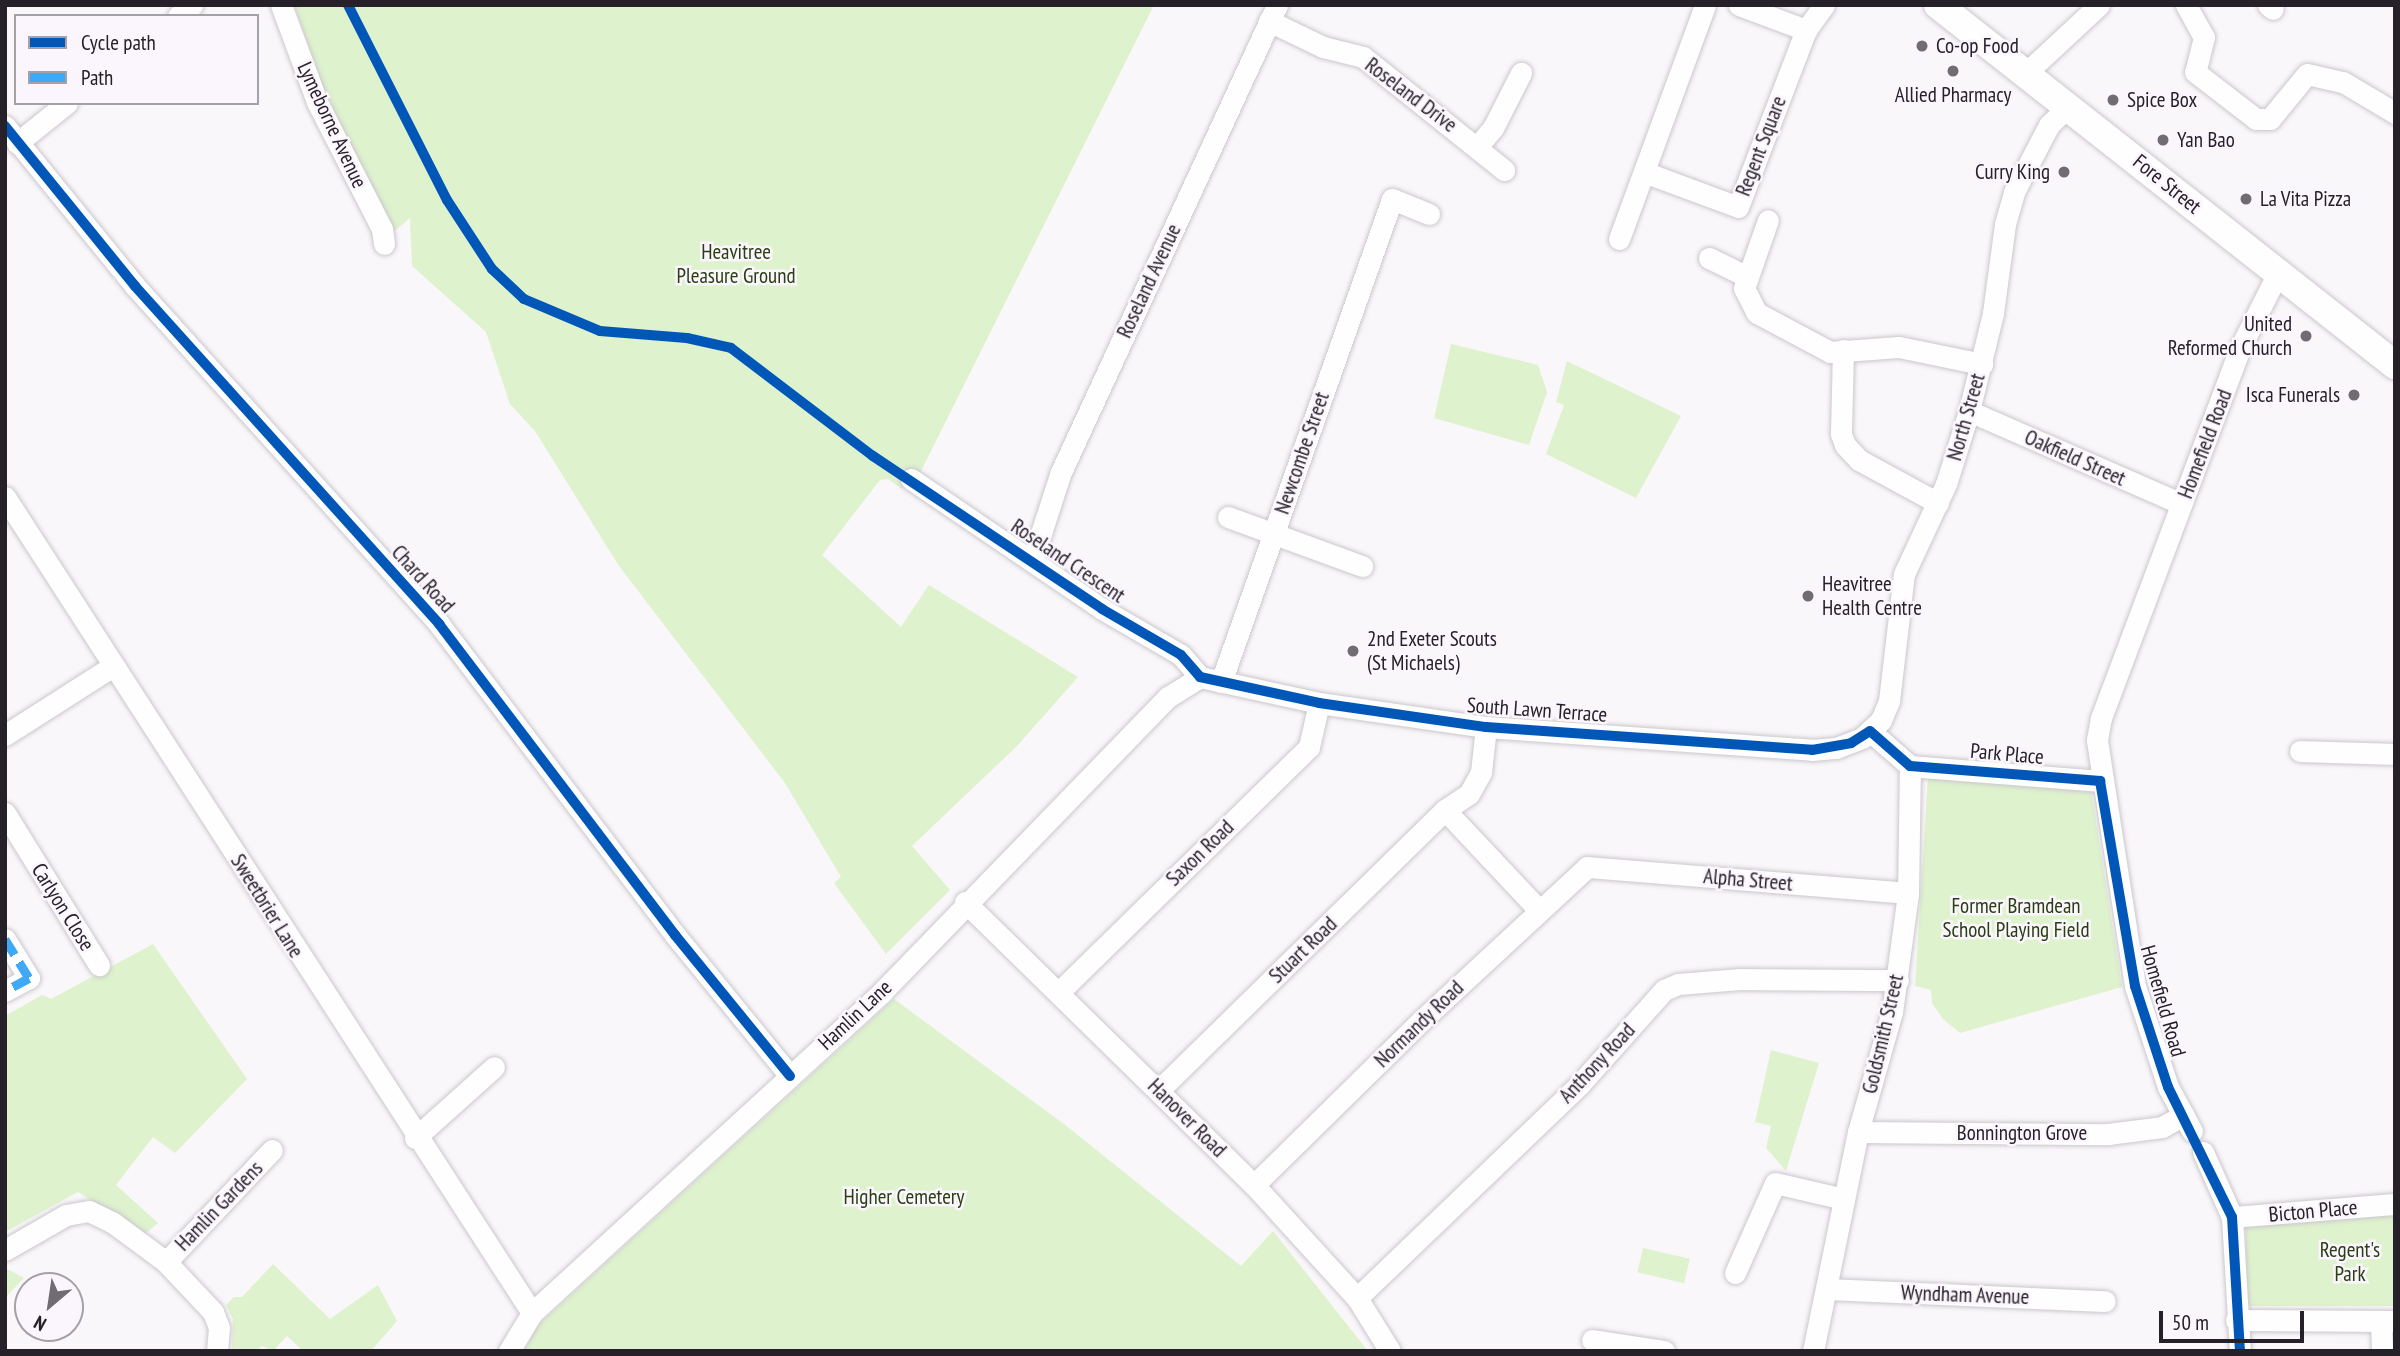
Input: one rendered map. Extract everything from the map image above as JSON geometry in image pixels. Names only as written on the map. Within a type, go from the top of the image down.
[{"type":"main road","name":"Fore Street","points":[[1938,5],[2027,72],[2395,365]]},
{"type":"street","name":"Lymeborne Avenue","points":[[281,5],[317,102],[382,229],[384,244]]},
{"type":"street","points":[[1619,239],[1705,5]]},
{"type":"street","points":[[1739,5],[1806,30]]},
{"type":"street","name":"Regent Square","points":[[1644,172],[1738,207],[1806,30],[1824,5]]},
{"type":"street","points":[[2027,72],[2099,5]]},
{"type":"street","points":[[2186,5],[2204,37],[2195,72],[2256,119],[2270,119],[2307,74],[2343,82],[2395,113]]},
{"type":"street","name":"Roseland Drive","points":[[1273,13],[1323,47],[1363,57],[1504,170]]},
{"type":"street","name":"Roseland Avenue","points":[[1032,561],[1061,472],[1273,13]]},
{"type":"street","points":[[1477,147],[1493,128],[1521,73]]},
{"type":"street","points":[[11,134],[63,105]]},
{"type":"street","name":"North Street","points":[[1870,732],[1889,701],[1904,574],[1938,503],[1982,365],[2014,192],[2049,125],[2069,106]]},
{"type":"street","name":"Chard Road","points":[[11,134],[135,286],[439,625],[675,935],[790,1076]]},
{"type":"street","name":"Newcombe Street","points":[[1210,680],[1274,534],[1392,199],[1429,214]]},
{"type":"street","points":[[1768,220],[1744,288],[1757,313],[1830,352],[1899,348],[1982,365]]},
{"type":"street","points":[[1709,258],[1748,277]]},
{"type":"street","name":"Homefield Road","points":[[2188,1123],[2164,1076],[2135,986],[2100,781],[2101,718],[2241,346],[2278,273]]},
{"type":"street","points":[[1843,350],[1841,434],[1845,444],[1859,460],[1938,503]]},
{"type":"street","name":"Oakfield Street","points":[[1969,411],[2182,505]]},
{"type":"street","name":"Roseland Crescent","points":[[911,479],[1032,561],[1181,655],[1210,680]]},
{"type":"street","name":"Sweetbrier Lane","points":[[5,498],[415,1138],[532,1313]]},
{"type":"street","points":[[1228,517],[1362,566]]},
{"type":"street","points":[[5,735],[113,666]]},
{"type":"street","name":"Hamlin Lane","points":[[509,1351],[532,1313],[882,992],[965,902],[1168,696],[1210,680]]},
{"type":"street","name":"South Lawn Terrace","points":[[1210,680],[1319,703],[1486,727],[1812,750],[1852,743],[1870,732]]},
{"type":"street","name":"Saxon Road","points":[[1059,992],[1309,747],[1319,703]]},
{"type":"street","name":"Stuart Road","points":[[1160,1089],[1445,810],[1475,785],[1486,727]]},
{"type":"street","points":[[1870,732],[1910,766]]},
{"type":"street","points":[[2300,751],[2395,754]]},
{"type":"street","name":"Park Place","points":[[1910,766],[2100,781]]},
{"type":"street","name":"Goldsmith Street","points":[[1814,1351],[1858,1132],[1898,980],[1908,893],[1910,766]]},
{"type":"street","points":[[1445,810],[1538,909]]},
{"type":"street","name":"Carlyon Close","points":[[5,813],[99,965]]},
{"type":"street","name":"Alpha Street","points":[[1587,867],[1908,893]]},
{"type":"street","name":"Normandy Road","points":[[1254,1185],[1538,909],[1587,867]]},
{"type":"street","name":"Hanover Road","points":[[965,902],[1160,1089],[1254,1185],[1357,1298],[1390,1351]]},
{"type":"street","points":[[5,939],[29,978],[5,991]]},
{"type":"street","name":"Anthony Road","points":[[1357,1298],[1580,1084],[1664,990],[1678,984],[1740,979],[1898,980]]},
{"type":"street","points":[[415,1138],[494,1067]]},
{"type":"street","name":"Bonnington Grove","points":[[1858,1132],[2108,1134],[2188,1123]]},
{"type":"street","name":"Hamlin Gardens","points":[[166,1262],[272,1150]]},
{"type":"street","points":[[2203,1152],[2232,1217],[2239,1351]]},
{"type":"street","points":[[1735,1273],[1775,1183],[1844,1199]]},
{"type":"street","name":"Bicton Place","points":[[2232,1217],[2395,1204]]},
{"type":"street","name":"Hamlin Gardens","points":[[5,1250],[66,1215],[89,1211],[112,1222],[166,1262],[213,1312],[219,1328],[217,1351]]},
{"type":"street","name":"Wyndham Avenue","points":[[1826,1289],[2105,1300]]},
{"type":"street","points":[[2236,1320],[2388,1321],[2382,1351]]},
{"type":"street","points":[[1592,1340],[1664,1351]]},
{"type":"green space","name":"Heavitree Pleasure Ground","points":[[294,5],[1154,5],[919,475],[902,489],[888,479],[880,480],[822,555],[901,627],[929,585],[1078,677],[1017,746],[912,846],[950,890],[886,954],[834,883],[841,877],[785,783],[619,566],[535,431],[510,404],[486,332],[412,266],[410,218],[391,234],[322,84]]},
{"type":"green space","points":[[1451,344],[1538,365],[1547,392],[1529,445],[1434,418]]},
{"type":"green space","points":[[1567,361],[1681,416],[1636,498],[1546,454],[1564,405],[1556,402]]},
{"type":"green space","name":"Former Bramdean School Playing Field","points":[[1928,776],[2091,789],[2122,987],[1960,1033],[1943,1019],[1932,1003],[1931,990],[1915,986]]},
{"type":"green space","points":[[153,944],[247,1079],[175,1153],[153,1137],[116,1185],[158,1223],[145,1234],[78,1192],[5,1232],[5,1016],[42,995],[51,999]]},
{"type":"green space","name":"Higher Cemetery","points":[[894,999],[1064,1124],[1241,1266],[1273,1231],[1368,1351],[524,1351],[537,1326]]},
{"type":"green space","points":[[1771,1050],[1819,1063],[1786,1171],[1766,1148],[1771,1126],[1755,1122]]},
{"type":"green space","name":"Regent's Park","points":[[2246,1216],[2395,1216],[2395,1306],[2246,1306]]},
{"type":"green space","points":[[1643,1248],[1690,1259],[1684,1283],[1637,1272]]},
{"type":"green space","points":[[273,1264],[330,1319],[378,1285],[397,1321],[371,1351],[303,1351],[287,1336],[273,1351],[262,1346],[257,1351],[232,1351],[233,1319],[226,1305],[234,1297],[242,1297]]},
{"type":"green space","points":[[5,1268],[14,1273],[14,1289],[5,1298]]},
{"type":"marked path","points":[[5,939],[29,978],[5,991]]},
{"type":"cycle path","points":[[348,5],[447,200],[492,269],[524,299],[600,331],[687,338],[731,348],[873,456],[1102,609],[1181,655],[1200,677],[1319,703],[1486,727],[1812,750],[1851,743],[1870,731],[1910,766],[2100,781],[2135,986],[2168,1087],[2232,1217],[2240,1351]]},
{"type":"cycle path","points":[[5,126],[135,286],[439,624],[675,935],[790,1076]]},
{"type":"place","name":"Co-op Food","points":[[1922,46]]},
{"type":"place","name":"Allied Pharmacy","points":[[1953,71]]},
{"type":"place","name":"Spice Box","points":[[2113,100]]},
{"type":"place","name":"Yan Bao","points":[[2163,140]]},
{"type":"place","name":"Curry King","points":[[2064,172]]},
{"type":"place","name":"La Vita Pizza","points":[[2246,199]]},
{"type":"place","name":"United Reformed Church","points":[[2306,336]]},
{"type":"place","name":"Isca Funerals","points":[[2354,395]]},
{"type":"place","name":"Heavitree Health Centre","points":[[1808,596]]},
{"type":"place","name":"2nd Exeter Scouts (St Michaels)","points":[[1353,651]]}]
